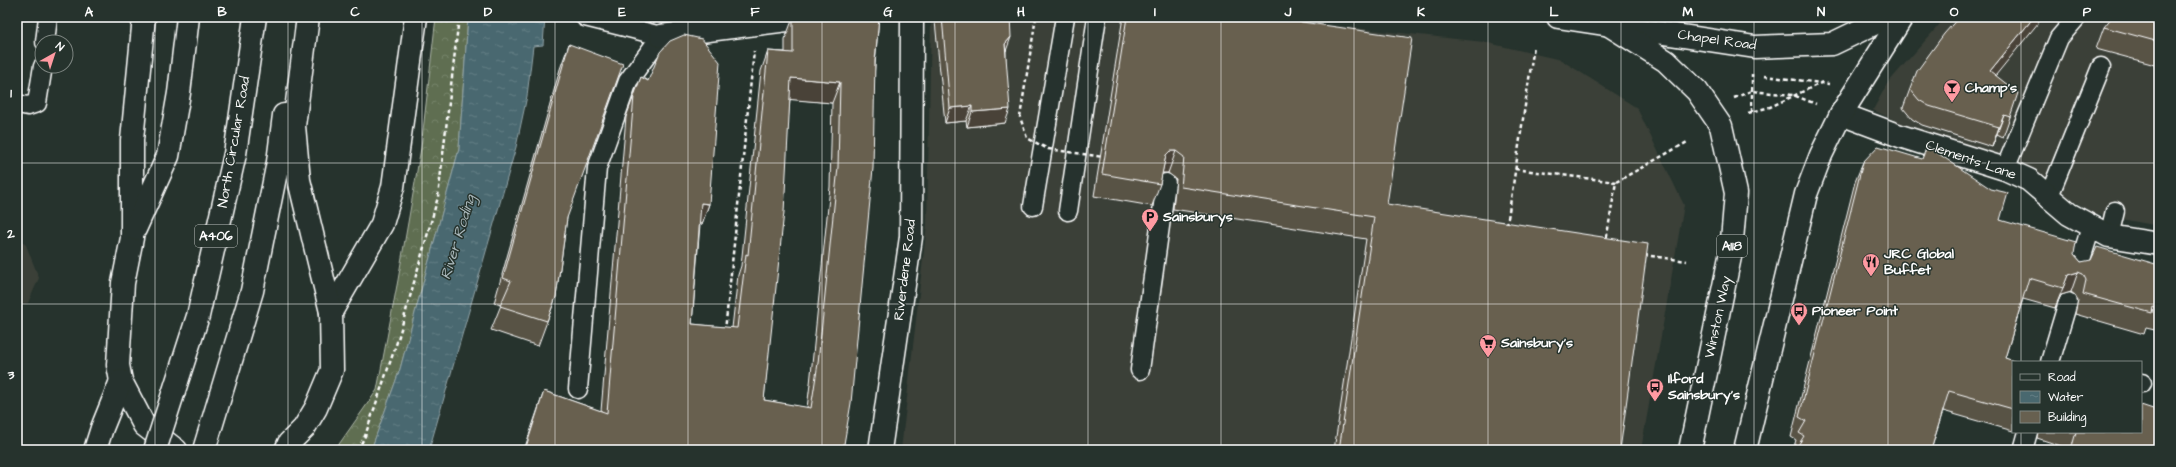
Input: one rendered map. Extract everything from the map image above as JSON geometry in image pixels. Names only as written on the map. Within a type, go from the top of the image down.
[{"type":"main road","points":[[144,17],[132,140],[132,238],[122,290],[118,365],[121,381],[144,424],[176,450]]},
{"type":"main road","points":[[132,238],[168,156],[179,93],[188,17]]},
{"type":"main road","name":"North Circular Road","points":[[155,450],[198,316],[235,154],[256,17]]},
{"type":"main road","points":[[204,450],[252,291],[278,162],[297,17]]},
{"type":"main road","points":[[283,448],[304,428],[316,408],[332,370],[331,312],[299,180],[294,126],[308,17]]},
{"type":"main road","points":[[331,312],[382,224],[393,187],[416,17]]},
{"type":"main road","points":[[661,36],[811,17]]},
{"type":"main road","name":"Riverdene Road","points":[[880,450],[911,237],[912,17]]},
{"type":"main road","name":"A118","points":[[1558,17],[1608,21]]},
{"type":"main road","name":"Chapel Road","points":[[1608,21],[1755,46],[1775,47],[1832,44],[1888,17]]},
{"type":"main road","points":[[1745,450],[1806,194],[1821,155],[1841,114],[1902,17]]},
{"type":"main road","name":"Winston Way","points":[[1608,21],[1666,61],[1697,91],[1722,126],[1736,193],[1731,252],[1690,450]]},
{"type":"main road","name":"Clements Lane","points":[[1841,114],[1900,136],[2005,169],[2030,180],[2069,214],[2100,232],[2159,244]]},
{"type":"main road","points":[[95,450],[102,428],[121,381]]},
{"type":"lane","points":[[46,34],[48,17]]},
{"type":"lane","points":[[578,389],[596,168],[628,81],[661,36],[585,17]]},
{"type":"lane","points":[[1033,206],[1064,17]]},
{"type":"lane","points":[[1068,211],[1097,17]]},
{"type":"lane","points":[[2005,169],[2060,38],[2077,17]]},
{"type":"lane","points":[[2049,196],[2100,67]]},
{"type":"lane","points":[[17,104],[28,106],[37,103],[42,74]]},
{"type":"lane","points":[[1140,370],[1166,183]]},
{"type":"lane","points":[[2077,272],[2100,232],[2115,211]]},
{"type":"lane","points":[[2055,361],[2068,302]]},
{"type":"lane","points":[[2023,450],[2028,433]]},
{"type":"path","points":[[358,450],[365,436],[399,336],[438,197],[458,17]]},
{"type":"path","points":[[1036,17],[1020,117],[1027,138],[1048,149],[1109,158]]},
{"type":"path","points":[[724,335],[756,25]]},
{"type":"path","points":[[1506,226],[1534,46]]},
{"type":"path","points":[[1752,69],[1750,91],[1752,112]]},
{"type":"path","points":[[1748,114],[1770,107],[1823,82],[1752,74]]},
{"type":"path","points":[[1739,96],[1750,91],[1793,95],[1818,105]]},
{"type":"path","points":[[1515,169],[1616,182],[1689,141]]},
{"type":"path","points":[[1604,249],[1616,182]]},
{"type":"path","points":[[1642,255],[1688,261]]},
{"type":"shaded area","points":[[964,17],[1253,17],[1484,42],[1561,60],[1637,108],[1684,205],[1641,450],[901,450],[927,224],[931,20]]},
{"type":"shaded area","points":[[1946,17],[2159,17],[2159,226],[2094,214],[2007,159],[1904,125],[1873,110],[1887,84]]},
{"type":"shaded area","points":[[17,238],[26,245],[39,278],[28,303],[17,305]]},
{"type":"green space","points":[[436,17],[468,17],[459,149],[400,369],[371,450],[335,450],[377,390],[421,148]]},
{"type":"water","name":"River Roding","points":[[468,17],[545,17],[543,45],[533,46],[527,96],[516,147],[429,450],[371,450],[400,369],[459,149]]},
{"type":"building","points":[[879,17],[875,61],[873,168],[851,403],[843,450],[761,450],[747,447],[746,450],[525,450],[544,391],[607,413],[634,96],[641,77],[648,81],[660,52],[670,41],[684,35],[702,39],[720,62],[709,204],[701,203],[692,324],[737,328],[746,254],[748,255],[768,51],[793,53],[793,18]],"holes":[[[791,78],[840,82],[838,167],[818,363],[811,408],[764,400],[784,212]]]},
{"type":"building","points":[[942,17],[1010,17],[1011,37],[1005,44],[1010,109],[972,112],[972,106],[950,108]]},
{"type":"building","points":[[1127,17],[1268,17],[1412,38],[1387,204],[1648,244],[1620,450],[1339,450],[1374,217],[1181,187],[1184,157],[1176,151],[1170,151],[1166,155],[1160,184],[1102,174]]},
{"type":"building","points":[[1959,17],[2034,17],[1990,71],[2018,93],[2010,117],[2004,115],[1999,127],[1929,106],[1919,100],[1910,89],[1917,71],[1944,34]]},
{"type":"building","points":[[2112,17],[2159,17],[2159,42],[2104,27]]},
{"type":"building","points":[[569,44],[623,64],[567,218],[556,297],[547,321],[500,306],[511,281],[503,278]]},
{"type":"building","points":[[1878,146],[1922,159],[1927,146],[1991,189],[2008,193],[2000,220],[2076,242],[2074,254],[2081,262],[2091,260],[2097,247],[2159,265],[2159,309],[2153,307],[2152,313],[2083,294],[2086,280],[2083,274],[2078,272],[2068,275],[2063,288],[2029,278],[2005,358],[2014,361],[2012,361],[2012,409],[1949,391],[1931,450],[1795,450],[1804,436],[1799,433],[1806,421],[1799,417],[1863,162]]},
{"type":"building","points":[[2142,405],[2159,411],[2159,450],[2140,450],[2134,448],[2133,450],[2071,450],[2076,433],[2142,433]]},
{"type":"place","name":"Champ's","points":[[1952,103]]},
{"type":"place","name":"Sainsburys","points":[[1150,232]]},
{"type":"place","name":"JRC Global Buffet","points":[[1871,277]]},
{"type":"place","name":"Pioneer Point","points":[[1799,326]]},
{"type":"place","name":"Sainsbury's","points":[[1488,358]]},
{"type":"place","name":"Ilford Sainsbury's","points":[[1655,402]]}]
